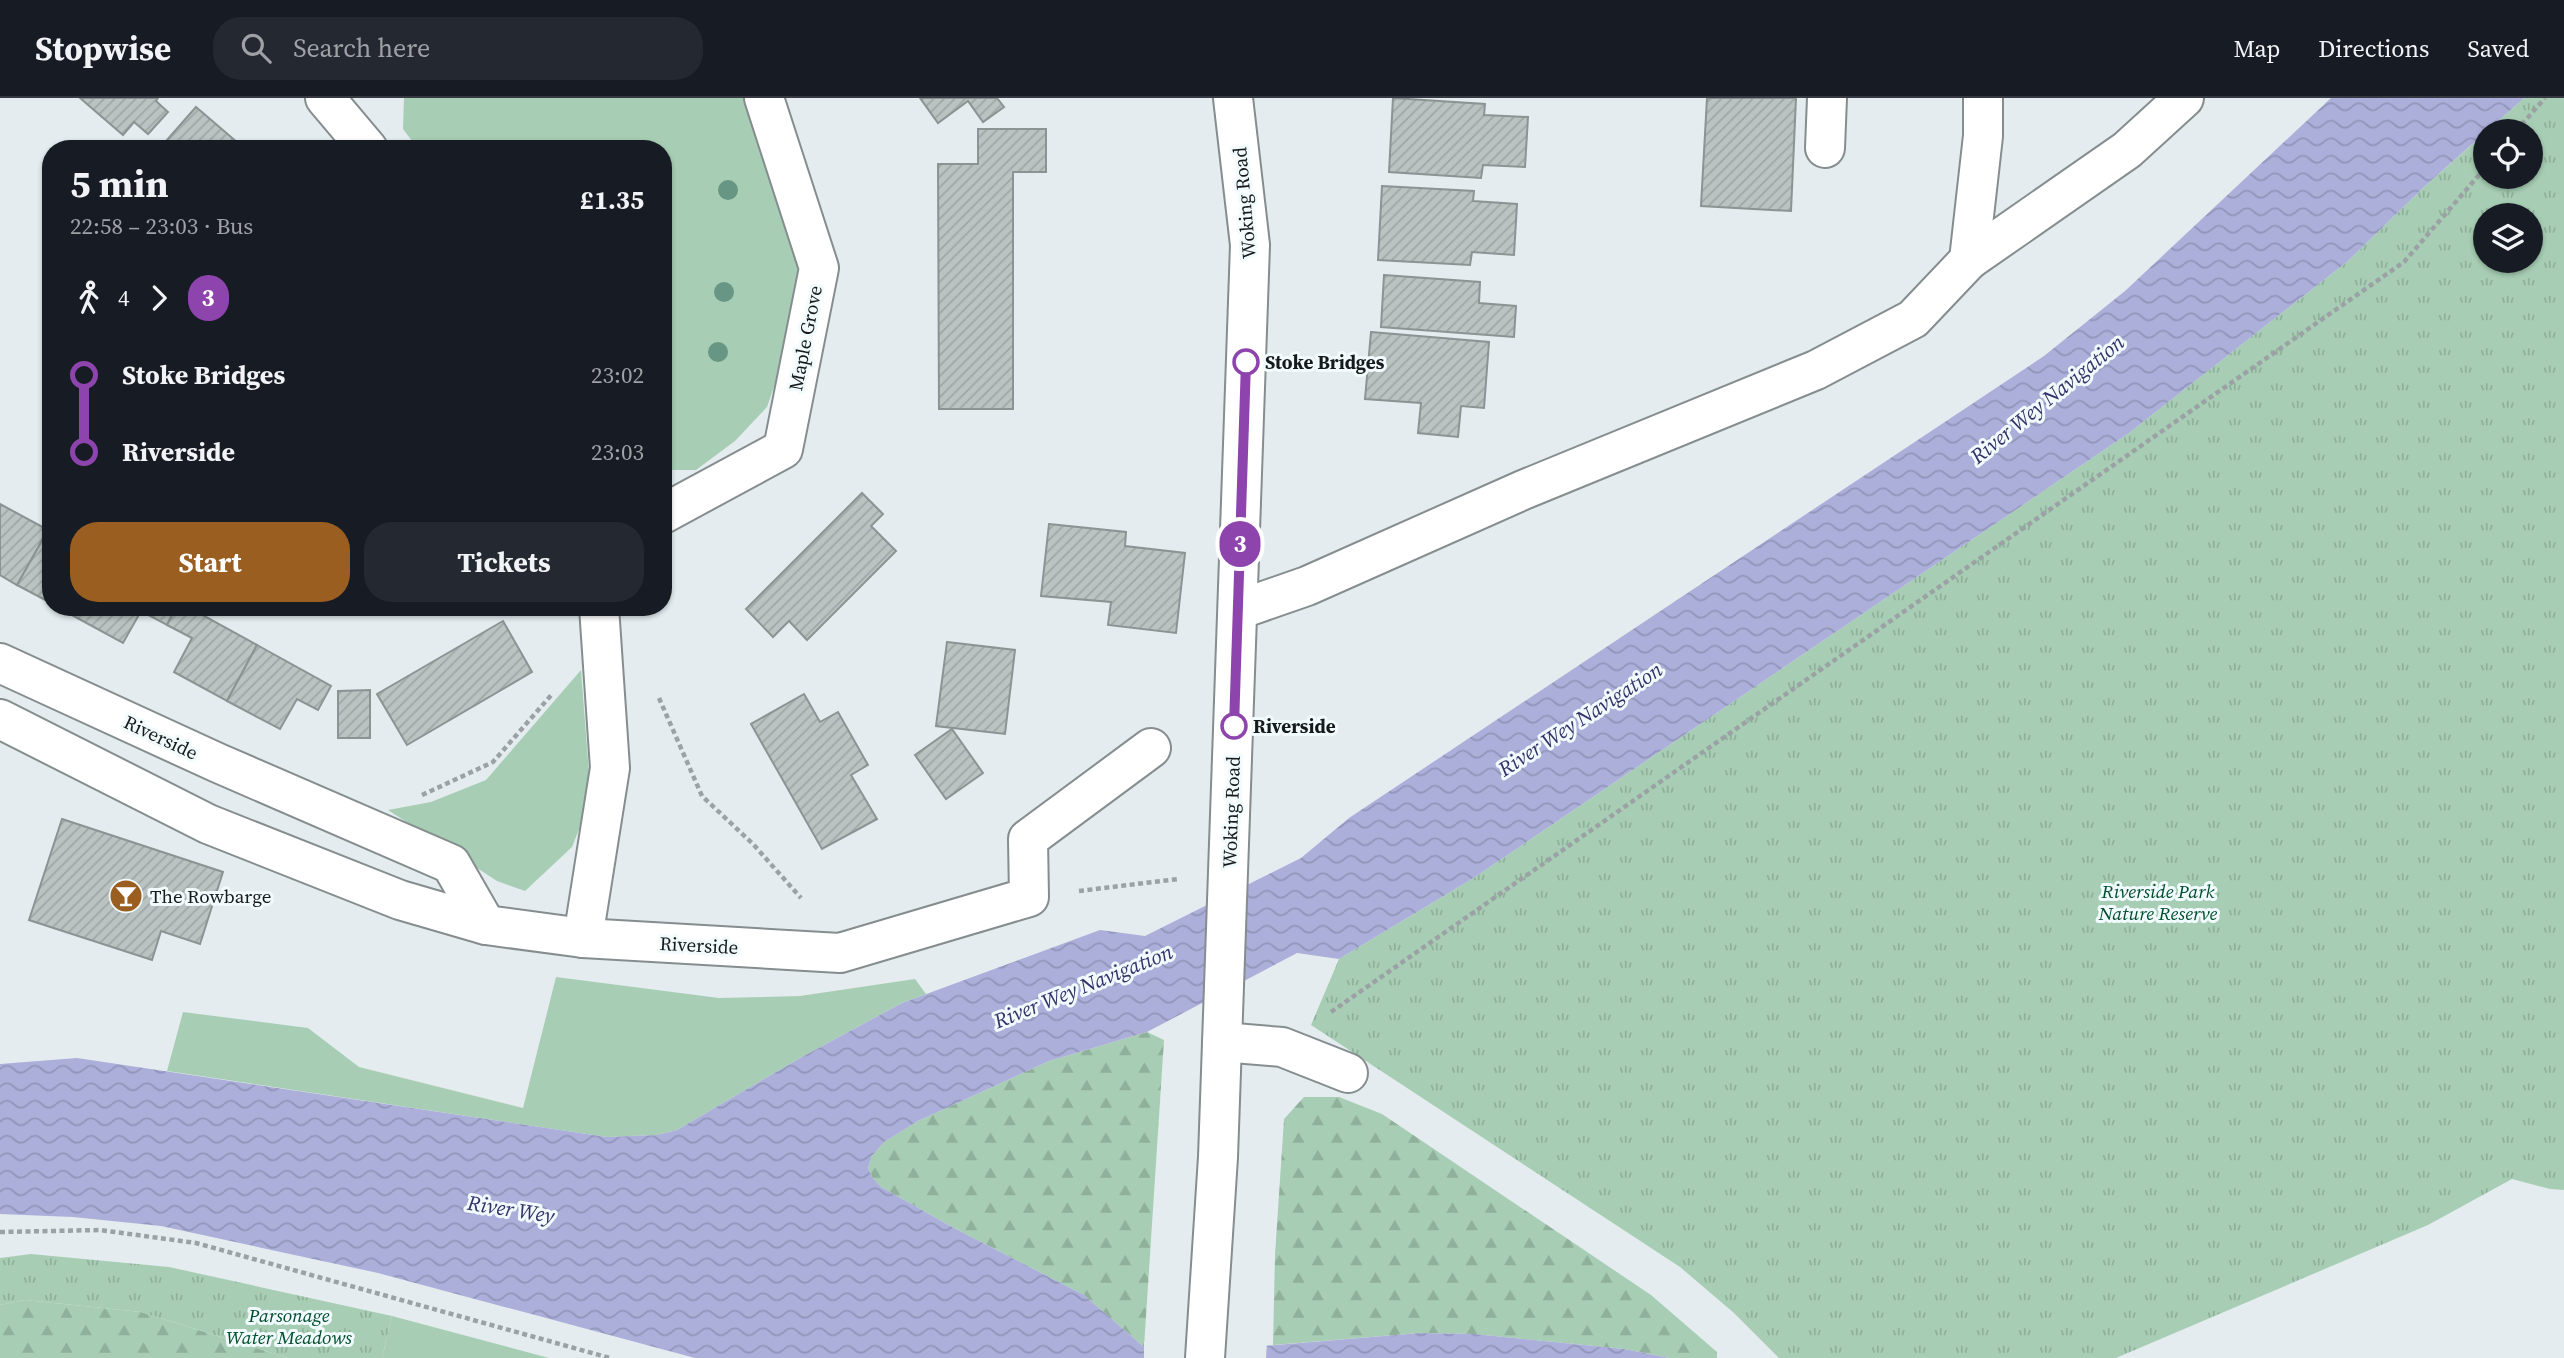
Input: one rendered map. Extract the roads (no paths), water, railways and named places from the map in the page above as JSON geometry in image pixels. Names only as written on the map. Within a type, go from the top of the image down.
[{"type":"street","points":[[326,98],[361,140]]},
{"type":"street","name":"Maple Grove","points":[[672,509],[783,449],[819,268],[764,98]]},
{"type":"street","name":"Woking Road","points":[[1205,1358],[1218,1157],[1230,862],[1250,245],[1233,98]]},
{"type":"street","points":[[1825,148],[1828,98]]},
{"type":"street","points":[[1969,260],[1983,136],[1983,98]]},
{"type":"street","points":[[1238,610],[1307,586],[1524,491],[1815,370],[1913,319],[1969,260],[2127,150],[2184,98]]},
{"type":"street","points":[[583,938],[610,768],[600,616]]},
{"type":"street","name":"Riverside","points":[[0,663],[206,758],[451,864],[486,925]]},
{"type":"street","name":"Riverside","points":[[0,719],[208,824],[400,900],[486,925],[583,938],[841,953],[1029,897],[1028,839],[1152,748]]},
{"type":"street","points":[[1222,1027],[1348,1073]]},
{"type":"water","points":[[2331,98],[2524,98],[2500,119],[2473,119],[2473,143],[2348,261],[2129,433],[1475,877],[1339,959],[1297,953],[1147,1032],[1049,1061],[918,1121],[884,1142],[872,1156],[868,1168],[881,1187],[1084,1295],[1144,1347],[1252,1347],[1420,1333],[1474,1334],[1624,1349],[1670,1358],[695,1358],[378,1273],[161,1226],[73,1217],[0,1214],[0,1064],[77,1058],[607,1137],[657,1135],[677,1130],[800,1058],[902,1003],[1100,930],[1145,936],[1301,858],[1349,818],[2044,356],[2125,291]]},
{"type":"place","name":"Stoke Bridges","points":[[1246,362]]},
{"type":"place","name":"Riverside","points":[[1234,726]]},
{"type":"place","name":"The Rowbarge","points":[[126,896]]},
{"type":"water label","name":"River Wey Navigation","points":[[2047,399]]},
{"type":"water label","name":"River Wey Navigation","points":[[1580,719]]},
{"type":"water label","name":"River Wey Navigation","points":[[1083,986]]},
{"type":"water label","name":"River Wey","points":[[511,1209]]},
{"type":"park label","name":"Riverside Park Nature Reserve","points":[[2158,902]]},
{"type":"park label","name":"Parsonage Water Meadows","points":[[289,1326]]}]
